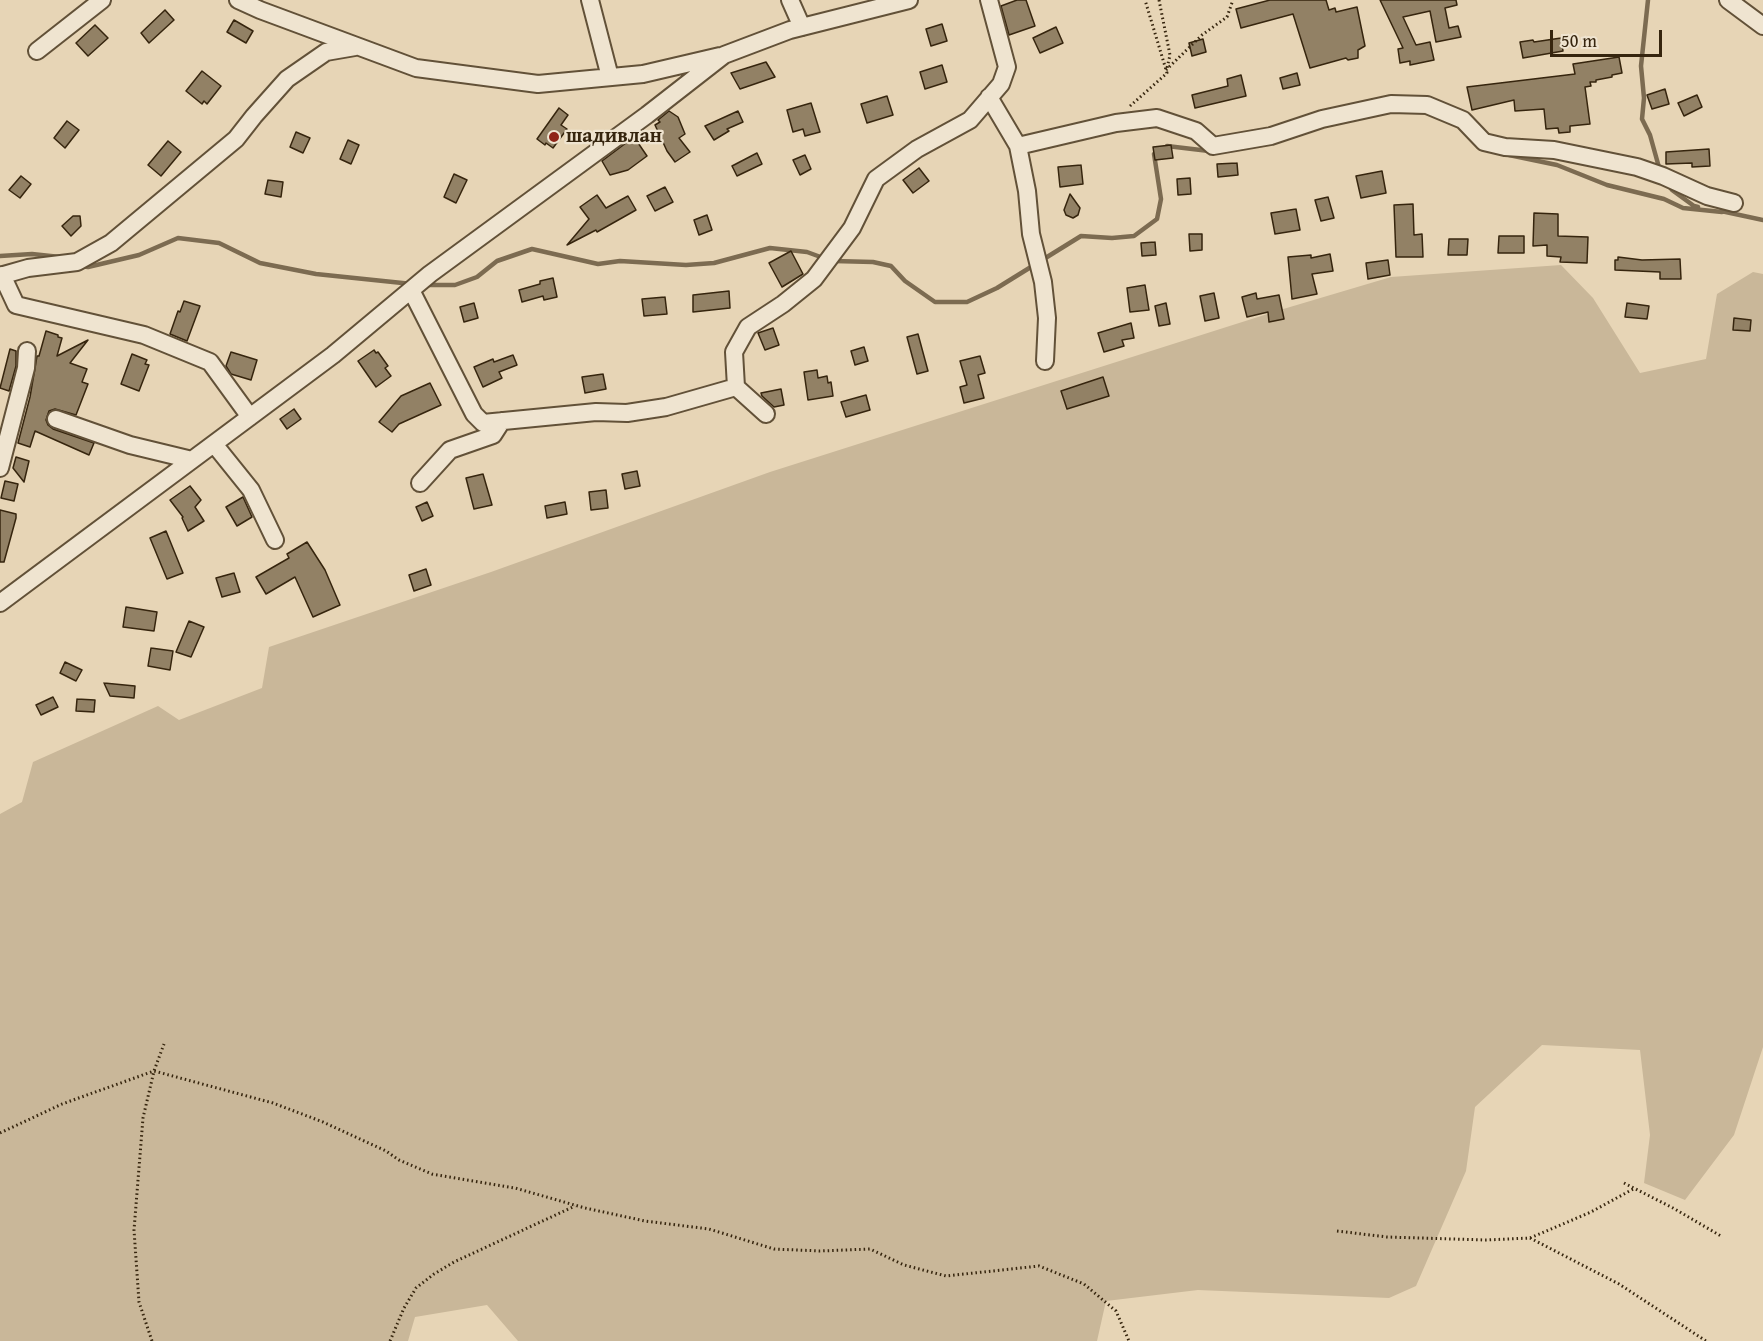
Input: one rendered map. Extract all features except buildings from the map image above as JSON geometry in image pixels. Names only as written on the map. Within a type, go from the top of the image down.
[{"type":"street","points":[[37,51],[102,0]]},
{"type":"street","points":[[238,0],[416,68],[538,84],[642,74],[724,55],[802,27],[909,0]]},
{"type":"street","points":[[590,0],[610,77]]},
{"type":"street","points":[[790,0],[802,27]]},
{"type":"street","points":[[766,414],[736,387],[734,352],[748,327],[783,304],[814,279],[852,228],[876,179],[917,149],[970,120],[1001,84],[1007,67],[989,0]]},
{"type":"street","points":[[1728,0],[1763,26]]},
{"type":"street","points":[[250,417],[210,362],[144,335],[16,305],[1,272],[77,262],[111,243],[236,139],[287,79],[326,52],[359,47]]},
{"type":"street","points":[[3,596],[333,356],[411,290],[647,116],[724,55]]},
{"type":"street","points":[[989,97],[1018,146],[1027,191],[1031,234],[1043,282],[1047,318],[1045,362]]},
{"type":"street","points":[[1018,146],[1109,125],[1156,118],[1196,131],[1213,146],[1271,136],[1322,119],[1391,104],[1426,105],[1463,120],[1484,142],[1505,147],[1554,150],[1637,168],[1663,176],[1707,196],[1734,203]]},
{"type":"street","points":[[411,290],[474,414],[483,423],[596,412],[627,413],[666,407],[736,387]]},
{"type":"street","points":[[0,468],[26,368],[27,351]]},
{"type":"street","points":[[56,419],[130,444],[192,460]]},
{"type":"street","points":[[420,483],[450,450],[493,435],[502,421]]},
{"type":"street","points":[[214,444],[251,490],[275,540]]},
{"type":"path","points":[[1145,0],[1166,70]]},
{"type":"path","points":[[1109,125],[1167,73],[1170,55],[1159,0]]},
{"type":"path","points":[[1166,70],[1202,35],[1227,17],[1233,0]]},
{"type":"path","points":[[152,1341],[139,1302],[135,1230],[143,1118],[154,1071],[164,1044]]},
{"type":"path","points":[[0,1133],[62,1104],[154,1071],[273,1103],[386,1150],[399,1160],[432,1174],[515,1188],[577,1206],[645,1221],[709,1229],[774,1249],[820,1251],[870,1249],[904,1265],[946,1276],[1039,1266],[1084,1284],[1116,1311],[1129,1341]]},
{"type":"path","points":[[1624,1183],[1721,1236]]},
{"type":"path","points":[[1337,1231],[1387,1237],[1486,1240],[1530,1238],[1591,1212],[1635,1188]]},
{"type":"path","points":[[390,1341],[404,1308],[416,1288],[434,1274],[454,1262],[577,1206]]},
{"type":"path","points":[[1530,1238],[1619,1284],[1706,1341]]},
{"type":"shaded area","points":[[1561,265],[1593,298],[1640,373],[1706,359],[1717,294],[1753,272],[1763,274],[1763,1047],[1734,1135],[1685,1200],[1644,1183],[1650,1135],[1640,1050],[1542,1045],[1475,1107],[1466,1171],[1416,1286],[1389,1298],[1198,1290],[1106,1301],[1097,1341],[518,1341],[487,1305],[415,1317],[408,1341],[0,1341],[0,814],[22,802],[33,762],[158,706],[179,720],[262,688],[269,647],[491,572],[770,472],[1391,277]]},
{"type":"waterway","points":[[1648,0],[1641,66],[1644,98],[1642,119],[1650,135],[1660,171]]},
{"type":"waterway","points":[[1167,146],[1209,151]]},
{"type":"waterway","points":[[834,261],[873,262],[891,266],[905,281],[935,302],[967,302],[997,288],[1081,236],[1112,238],[1134,236],[1157,219],[1161,199],[1154,154]]},
{"type":"waterway","points":[[1509,155],[1557,165],[1607,185],[1664,199],[1683,208],[1722,212]]},
{"type":"waterway","points":[[1669,186],[1698,207]]},
{"type":"waterway","points":[[1721,211],[1763,220]]},
{"type":"waterway","points":[[81,266],[88,267],[139,255],[178,238],[219,243],[260,263],[316,274],[412,284]]},
{"type":"waterway","points":[[427,285],[455,285],[477,277],[497,261],[532,249],[598,264],[620,261],[686,265],[714,263],[770,248],[807,252],[826,259]]},
{"type":"waterway","points":[[0,256],[32,254],[60,257]]},
{"type":"place","name":"шадивлан","points":[[554,137]]}]
